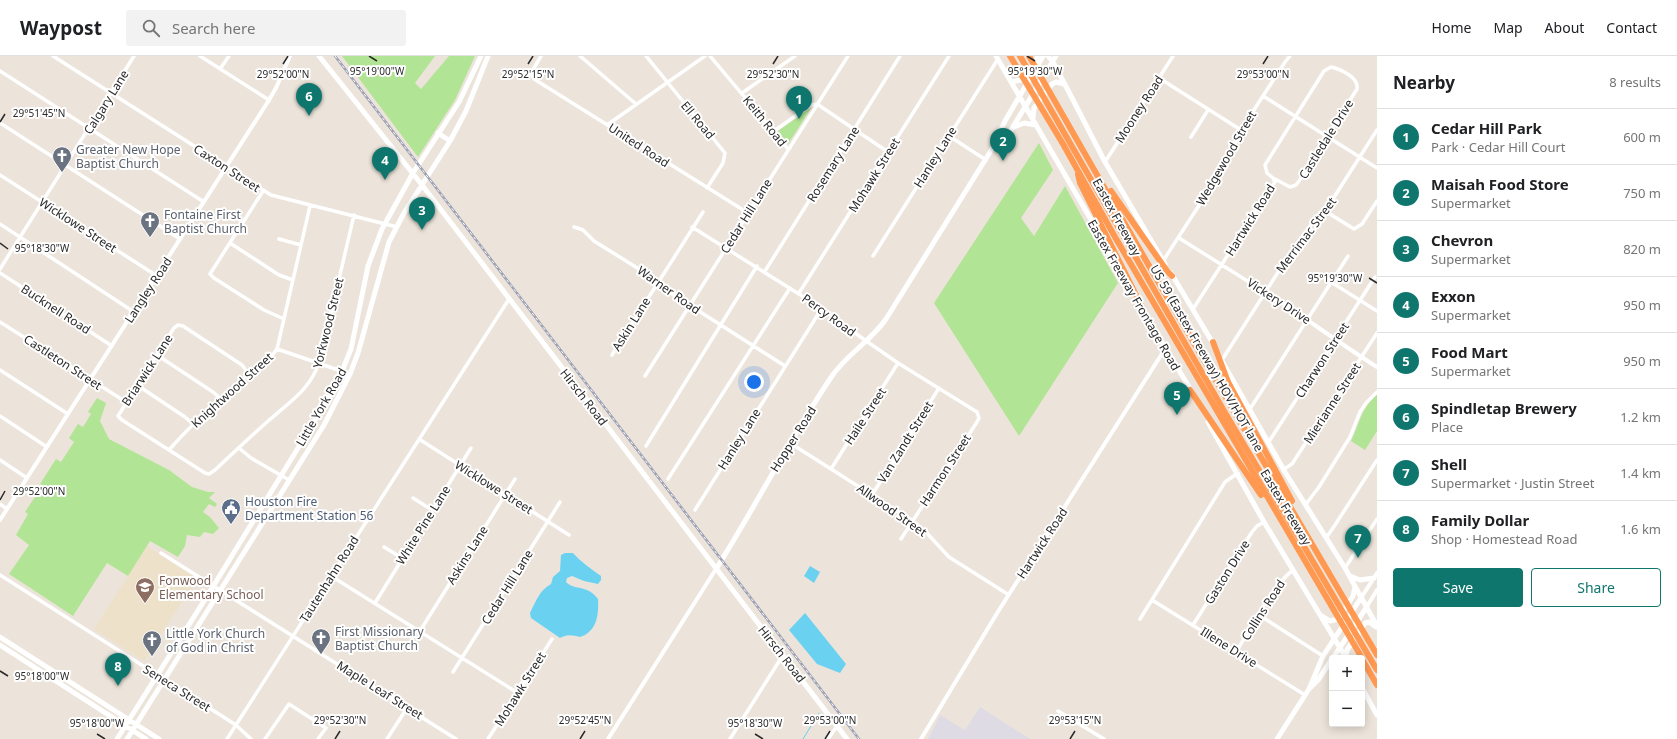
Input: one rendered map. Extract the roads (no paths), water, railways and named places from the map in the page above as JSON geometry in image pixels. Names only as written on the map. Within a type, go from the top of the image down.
[{"type":"highway","name":"Eastex Freeway","points":[[1010,56],[1077,168],[1115,237],[1360,655]]},
{"type":"highway","name":"Eastex Freeway","points":[[1029,56],[1160,285],[1377,654]]},
{"type":"highway","name":"US 59 (Eastex Freeway) HOV/HOT lane","points":[[1020,57],[1224,411],[1377,670]]},
{"type":"highway","points":[[1077,141],[1121,206],[1172,276]]},
{"type":"highway","points":[[1077,168],[1080,183],[1147,317]]},
{"type":"highway","points":[[1212,342],[1228,382],[1300,515],[1302,526]]},
{"type":"highway","points":[[1190,390],[1267,504],[1278,515]]},
{"type":"highway","name":"Eastex Freeway","points":[[1365,664],[1377,684]]},
{"type":"main road","name":"Hirsch Road","points":[[320,56],[422,185],[847,739]]},
{"type":"main road","name":"Little York Road","points":[[117,739],[282,476],[342,373],[355,332],[368,266],[384,223],[412,173],[459,102],[481,56]]},
{"type":"main road","name":"Little York Road","points":[[127,739],[331,413],[350,374],[358,353],[389,242],[422,185],[450,141],[466,111],[488,56]]},
{"type":"main road","points":[[1011,82],[1021,80],[1038,56]]},
{"type":"main road","name":"Hopper Road","points":[[716,568],[790,443],[837,369],[849,355],[867,341],[886,319],[986,160],[1005,121],[1043,56]]},
{"type":"main road","points":[[1048,56],[1053,62],[1105,162],[1212,342],[1268,443],[1345,568],[1377,627]]},
{"type":"main road","name":"Hopper Road","points":[[992,149],[1006,137],[1013,128],[1056,56]]},
{"type":"main road","name":"Eastex Freeway Frontage Road","points":[[997,58],[1238,473],[1264,522],[1344,655]]},
{"type":"main road","points":[[1033,119],[1034,108],[1052,84],[1056,82],[1064,84]]},
{"type":"main road","points":[[1013,128],[1024,123],[1036,125]]},
{"type":"main road","points":[[438,133],[450,141]]},
{"type":"main road","points":[[323,408],[331,413]]},
{"type":"main road","points":[[308,433],[316,438]]},
{"type":"main road","points":[[248,530],[255,535]]},
{"type":"main road","points":[[241,541],[248,546]]},
{"type":"main road","points":[[1349,576],[1362,580],[1375,576]]},
{"type":"main road","points":[[1320,614],[1330,621],[1338,619],[1353,596],[1355,587]]},
{"type":"main road","points":[[1277,739],[1309,689],[1323,656],[1361,598]]},
{"type":"main road","points":[[1334,655],[1366,608]]},
{"type":"main road","points":[[1346,655],[1347,650],[1365,623],[1369,622],[1377,627]]},
{"type":"main road","points":[[0,637],[159,739]]},
{"type":"main road","points":[[0,646],[146,739]]},
{"type":"main road","points":[[1309,689],[1329,666],[1323,656]]},
{"type":"main road","points":[[73,692],[77,686]]},
{"type":"main road","points":[[1364,691],[1377,715]]},
{"type":"street","name":"Caxton Street","points":[[53,56],[263,191],[278,198],[354,215],[397,227]]},
{"type":"street","name":"Calgary Lane","points":[[0,269],[134,56]]},
{"type":"street","points":[[200,56],[269,100]]},
{"type":"street","points":[[220,69],[229,56]]},
{"type":"street","name":"Langley Road","points":[[0,520],[269,100],[290,56]]},
{"type":"street","name":"United Road","points":[[541,56],[531,73],[536,80],[748,213]]},
{"type":"street","points":[[580,56],[636,104]]},
{"type":"street","name":"Ell Road","points":[[646,56],[666,83],[724,153],[723,163],[707,188]]},
{"type":"street","points":[[607,125],[705,56]]},
{"type":"street","name":"Keith Road","points":[[710,56],[788,149]]},
{"type":"street","points":[[742,93],[794,56]]},
{"type":"street","name":"Cedar Hill Lane","points":[[645,376],[848,56]]},
{"type":"street","name":"Rosemary Lane","points":[[765,271],[900,56]]},
{"type":"street","name":"Mohawk Street","points":[[799,293],[949,56]]},
{"type":"street","name":"Mooney Road","points":[[1105,162],[1173,56]]},
{"type":"street","name":"Wedgewood Street","points":[[1163,261],[1222,170],[1241,130],[1290,56]]},
{"type":"street","name":"Hanley Lane","points":[[873,256],[997,58]]},
{"type":"street","name":"Hartwick Road","points":[[1193,310],[1273,185],[1275,179],[1267,173],[1266,165],[1326,68],[1331,66],[1346,74]]},
{"type":"street","points":[[0,72],[204,202]]},
{"type":"street","name":"Castledale Drive","points":[[1275,179],[1286,186],[1290,187],[1296,185],[1357,89],[1356,82],[1346,74]]},
{"type":"street","points":[[1159,78],[1241,130]]},
{"type":"street","points":[[1263,96],[1377,168]]},
{"type":"street","points":[[774,131],[811,105],[817,104],[888,152]]},
{"type":"street","points":[[1191,137],[1208,110]]},
{"type":"street","points":[[0,123],[180,239]]},
{"type":"street","name":"Merrimac Street","points":[[1222,360],[1291,252],[1318,215],[1325,211],[1377,130]]},
{"type":"street","points":[[949,136],[986,160]]},
{"type":"street","name":"Wicklowe Street","points":[[0,175],[157,276]]},
{"type":"street","points":[[263,191],[210,274],[264,310],[284,319]]},
{"type":"street","points":[[1325,211],[1354,229],[1358,228],[1362,224],[1377,201]]},
{"type":"street","name":"Knightwood Street","points":[[169,450],[221,399],[249,374],[270,359],[277,349],[310,206]]},
{"type":"street","name":"Askin Lane","points":[[612,355],[692,227],[703,212]]},
{"type":"street","name":"Yorkwood Street","points":[[169,450],[209,474],[302,392],[312,380],[319,364],[354,215]]},
{"type":"street","points":[[0,224],[134,312]]},
{"type":"street","name":"Warner Road","points":[[574,227],[583,230],[594,241],[656,279],[658,285],[785,366]]},
{"type":"street","name":"Percy Road","points":[[692,227],[799,293],[822,308],[852,332],[898,363],[966,405]]},
{"type":"street","name":"Vickery Drive","points":[[1179,238],[1307,319],[1335,340],[1377,367]]},
{"type":"street","points":[[279,239],[301,245]]},
{"type":"street","points":[[230,243],[279,275],[293,280]]},
{"type":"street","points":[[1250,409],[1348,256]]},
{"type":"street","points":[[646,446],[757,266]]},
{"type":"street","name":"Bucknell Road","points":[[0,273],[112,346]]},
{"type":"street","name":"Charwon Street","points":[[1268,443],[1375,277]]},
{"type":"street","points":[[1331,282],[1377,311]]},
{"type":"street","points":[[668,479],[752,345],[790,288]]},
{"type":"street","name":"Tautenhahn Road","points":[[227,739],[509,299]]},
{"type":"street","name":"Hanley Lane","points":[[695,510],[822,308]]},
{"type":"street","name":"Castleton Street","points":[[0,322],[126,402]]},
{"type":"street","name":"Briarwick Lane","points":[[169,450],[118,416],[174,328],[178,325],[183,326],[242,365],[249,374]]},
{"type":"street","name":"Mierianne Street","points":[[1284,470],[1292,464],[1377,333]]},
{"type":"street","points":[[277,349],[342,373],[350,374]]},
{"type":"street","name":"Hartwick Road","points":[[920,739],[1009,595],[1165,349]]},
{"type":"street","points":[[157,355],[214,392],[221,399]]},
{"type":"street","name":"Haile Street","points":[[831,469],[898,363]]},
{"type":"street","points":[[0,370],[68,414]]},
{"type":"street","points":[[137,386],[185,417],[194,425]]},
{"type":"street","name":"Van Zandt Street","points":[[872,495],[939,388]]},
{"type":"street","points":[[1306,504],[1315,493],[1350,437],[1360,412],[1366,403],[1377,392]]},
{"type":"street","name":"Harmon Street","points":[[901,539],[979,418],[977,412],[966,405]]},
{"type":"street","points":[[0,416],[47,447]]},
{"type":"street","name":"Wicklowe Street","points":[[418,439],[570,535]]},
{"type":"street","name":"Allwood Street","points":[[790,443],[913,521],[924,530],[949,557],[1009,595]]},
{"type":"street","points":[[239,448],[250,458],[289,480]]},
{"type":"street","name":"White Pine Lane","points":[[374,603],[471,448]]},
{"type":"street","points":[[0,460],[27,478]]},
{"type":"street","points":[[1326,538],[1377,460]]},
{"type":"street","points":[[1140,619],[1225,482],[1238,473]]},
{"type":"street","name":"Askins Lane","points":[[420,631],[515,479]]},
{"type":"street","points":[[413,498],[432,510]]},
{"type":"street","name":"Cedar Hill Lane","points":[[453,672],[560,502]]},
{"type":"street","points":[[0,504],[8,509]]},
{"type":"street","points":[[1345,568],[1377,518]]},
{"type":"street","name":"Gaston Drive","points":[[1193,625],[1252,532],[1257,526],[1264,522]]},
{"type":"street","points":[[384,547],[402,558]]},
{"type":"street","name":"Maple Leaf Street","points":[[161,553],[456,739]]},
{"type":"street","name":"Hopper Road","points":[[608,739],[716,568]]},
{"type":"street","name":"Collins Road","points":[[1236,652],[1281,581],[1293,570]]},
{"type":"street","name":"Seneca Street","points":[[0,575],[236,725],[251,739]]},
{"type":"street","points":[[331,576],[518,693]]},
{"type":"street","points":[[1361,598],[1375,576]]},
{"type":"street","points":[[1366,608],[1377,590]]},
{"type":"street","name":"Illene Drive","points":[[1152,600],[1306,694]]},
{"type":"street","points":[[1259,615],[1323,656]]},
{"type":"street","name":"Mohawk Street","points":[[488,739],[552,639]]},
{"type":"street","points":[[730,739],[783,656]]},
{"type":"street","points":[[265,739],[289,704],[326,728],[318,739]]},
{"type":"street","points":[[387,739],[407,708]]},
{"type":"street","points":[[1058,711],[1104,739]]},
{"type":"street","points":[[828,739],[837,726]]},
{"type":"water","points":[[565,553],[573,553],[601,576],[601,580],[598,584],[584,581],[572,576],[567,578],[566,582],[570,585],[590,591],[598,599],[596,622],[586,635],[580,637],[570,635],[560,638],[531,618],[530,613],[541,593],[551,584],[553,577],[560,571],[561,555]]},
{"type":"water","points":[[810,566],[820,572],[814,583],[804,576]]},
{"type":"water","points":[[805,613],[846,664],[840,673],[817,664],[789,630]]},
{"type":"waterway","points":[[803,739],[819,713]]},
{"type":"railway","points":[[335,56],[859,739]]},
{"type":"place","name":"Spindletap Brewery","points":[[309,116]]},
{"type":"place","name":"Cedar Hill Park","points":[[799,119]]},
{"type":"place","name":"Maisah Food Store","points":[[1003,161]]},
{"type":"place","name":"Greater New Hope Baptist Church","points":[[62,173]]},
{"type":"place","name":"Exxon","points":[[385,180]]},
{"type":"place","name":"Chevron","points":[[422,230]]},
{"type":"place","name":"Fontaine First Baptist Church","points":[[150,238]]},
{"type":"place","name":"Food Mart","points":[[1177,415]]},
{"type":"place","name":"Houston Fire Department Station 56","points":[[231,525]]},
{"type":"place","name":"Shell","points":[[1358,558]]},
{"type":"place","name":"Fonwood Elementary School","points":[[145,604]]},
{"type":"place","name":"First Missionary Baptist Church","points":[[321,655]]},
{"type":"place","name":"Little York Church of God in Christ","points":[[152,657]]},
{"type":"place","name":"Family Dollar","points":[[118,686]]}]
